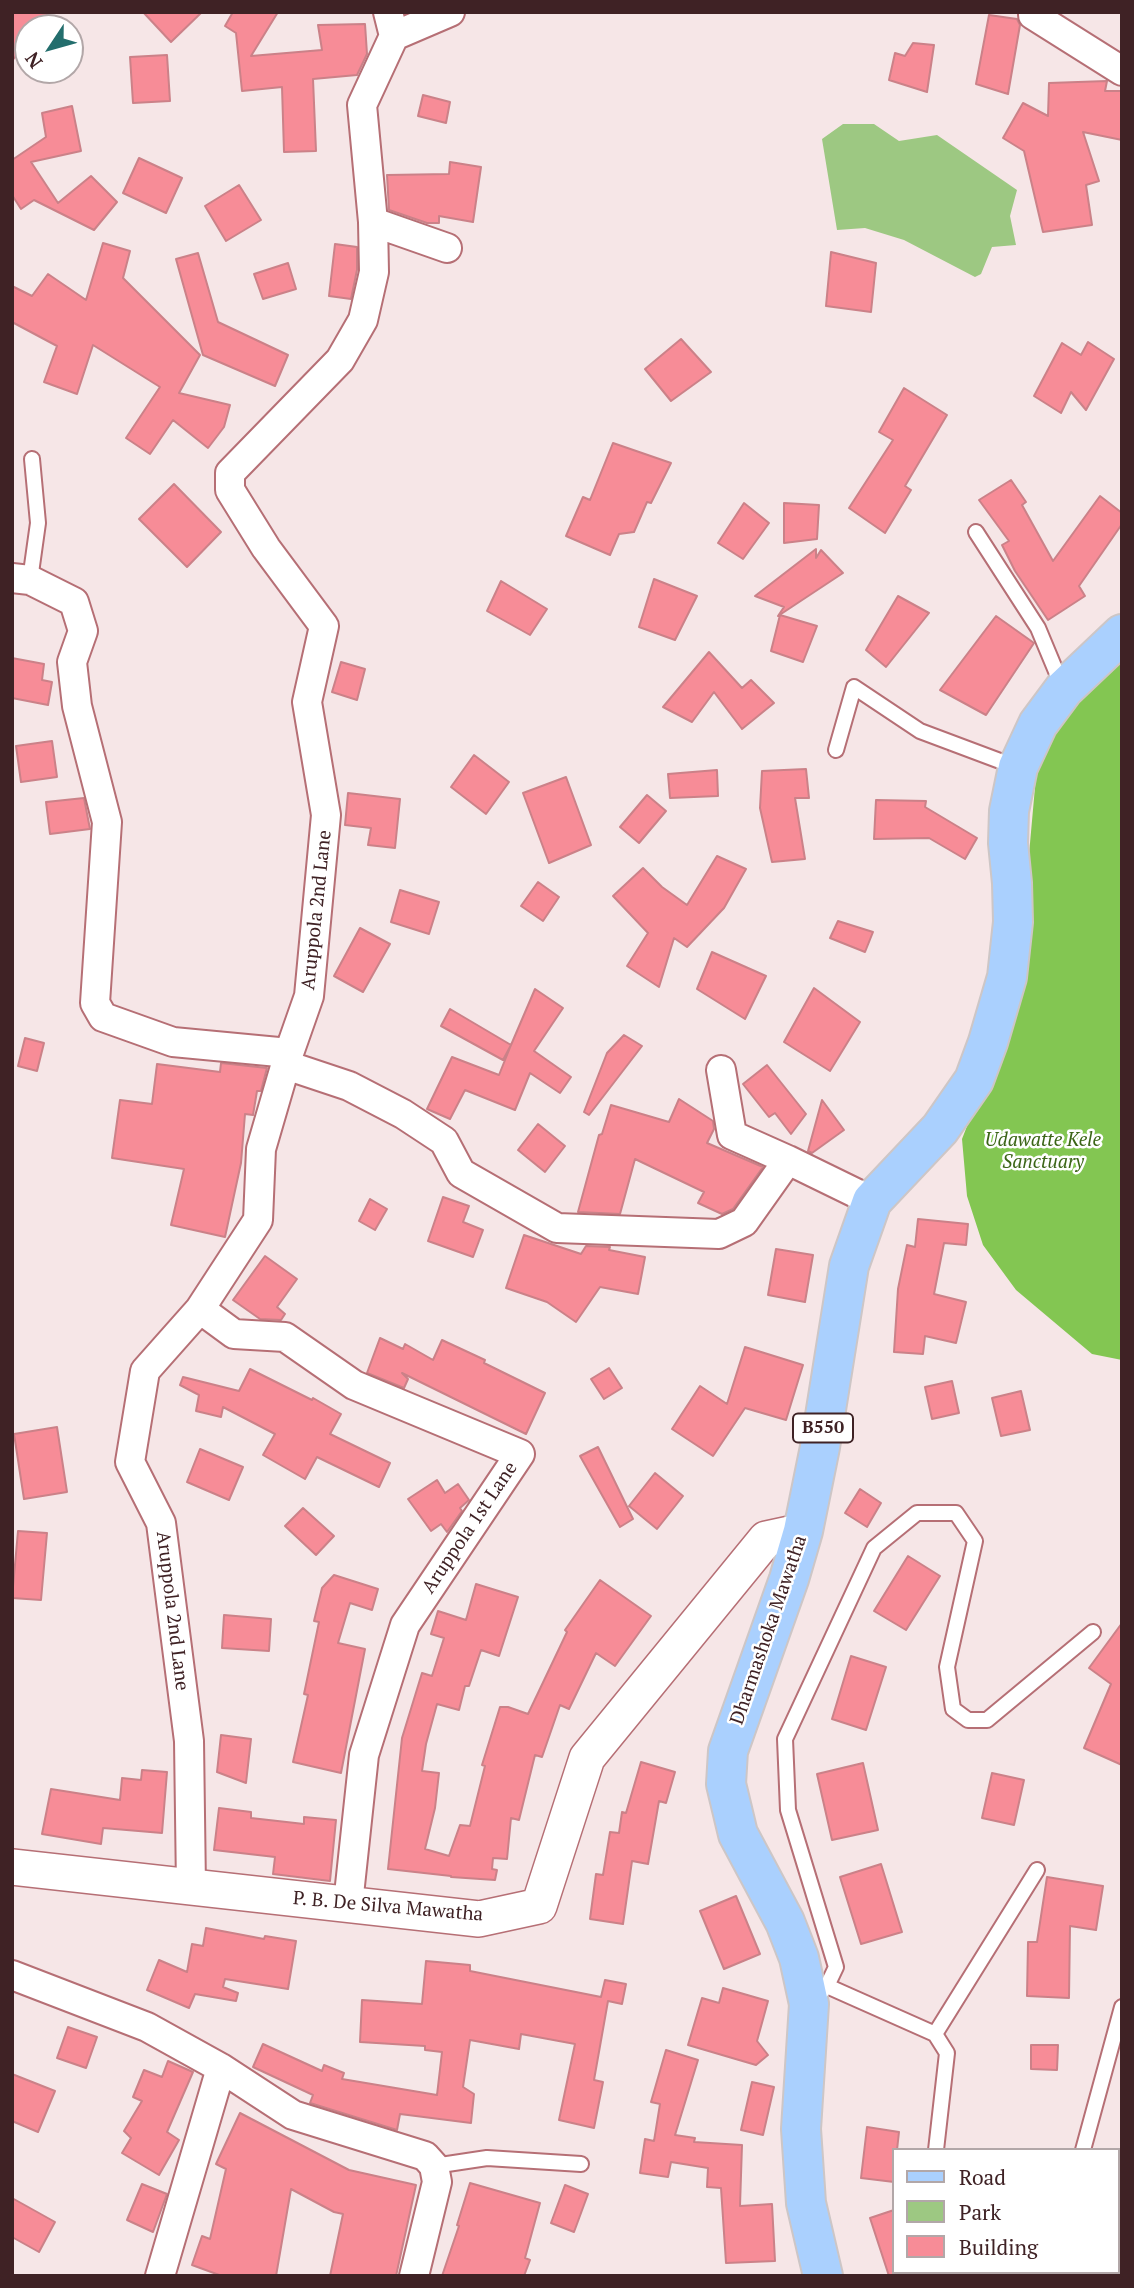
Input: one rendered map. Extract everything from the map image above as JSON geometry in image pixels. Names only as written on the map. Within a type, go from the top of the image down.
[{"type":"main road","name":"Dharmashoka Mawatha","points":[[823,2276],[806,2203],[801,2129],[818,1995],[785,1922],[738,1834],[726,1784],[727,1751],[789,1578],[803,1531],[820,1447],[849,1266],[872,1201],[940,1129],[974,1080],[988,1042],[1007,977],[1013,922],[1008,844],[1009,811],[1017,767],[1038,724],[1064,689],[1122,634]]},
{"type":"street","points":[[391,24],[450,12]]},
{"type":"street","points":[[1033,12],[1033,15],[1122,71]]},
{"type":"street","name":"Aruppola 2nd Lane","points":[[191,1888],[189,1741],[162,1523],[130,1462],[145,1371],[200,1309],[258,1220],[261,1149],[287,1059],[309,996],[326,816],[307,702],[324,626],[266,548],[230,490],[230,473],[340,360],[363,320],[374,272],[373,222],[362,105],[391,24]]},
{"type":"street","points":[[373,222],[447,248]]},
{"type":"street","points":[[21,579],[74,602],[83,631],[72,663],[77,706],[107,822],[95,1003],[103,1017],[173,1042],[287,1059],[349,1086],[444,1141],[461,1173],[557,1228],[719,1234],[744,1222],[788,1160]]},
{"type":"street","points":[[721,1070],[732,1135],[872,1201]]},
{"type":"street","name":"Aruppola 1st Lane","points":[[200,1309],[233,1334],[285,1337],[354,1385],[520,1454],[405,1625],[364,1755],[348,1904]]},
{"type":"street","name":"P. B. De Silva Mawatha","points":[[12,1867],[480,1919],[539,1906],[587,1758],[766,1539],[803,1531]]},
{"type":"street","points":[[12,1975],[147,2027],[221,2068],[293,2115],[425,2156],[435,2166],[437,2182],[414,2276]]},
{"type":"street","points":[[160,2276],[221,2068]]},
{"type":"lane","points":[[373,12],[391,24]]},
{"type":"lane","points":[[21,579],[38,523],[32,459]]},
{"type":"lane","points":[[976,532],[1038,628],[1064,689]]},
{"type":"lane","points":[[836,750],[854,687],[920,731],[1017,767]]},
{"type":"lane","points":[[936,2148],[947,2053],[935,2034],[818,1995],[835,1967],[788,1810],[785,1739],[874,1548],[917,1513],[956,1513],[975,1541],[947,1667],[953,1709],[968,1720],[987,1720],[1093,1632]]},
{"type":"lane","points":[[935,2034],[1037,1870]]},
{"type":"lane","points":[[1084,2148],[1122,2007]]},
{"type":"lane","points":[[435,2166],[486,2158],[581,2164]]},
{"type":"green space","points":[[843,124],[874,124],[899,141],[937,135],[1017,190],[1010,216],[1016,245],[992,247],[981,274],[975,277],[904,240],[865,228],[837,230],[822,139]]},
{"type":"green space","name":"Udawatte Kele Sanctuary","points":[[1122,634],[1122,1360],[1092,1354],[1016,1290],[983,1245],[967,1196],[962,1139],[985,1080],[1021,944],[1036,776],[1047,738]]},
{"type":"building","points":[[12,12],[49,12],[14,14],[12,61]]},
{"type":"building","points":[[143,12],[202,12],[171,42]]},
{"type":"building","points":[[233,12],[278,12],[251,56],[322,50],[318,25],[365,24],[367,54],[357,75],[313,79],[316,151],[284,152],[282,87],[242,91],[236,33],[225,26]]},
{"type":"building","points":[[989,15],[1017,19],[1020,25],[1008,94],[976,84]]},
{"type":"building","points":[[913,43],[934,45],[927,92],[889,80],[895,53],[905,56]]},
{"type":"building","points":[[167,55],[170,101],[133,103],[130,57]]},
{"type":"building","points":[[1107,81],[1105,91],[1122,91],[1122,140],[1083,132],[1099,181],[1086,185],[1092,225],[1043,232],[1024,151],[1003,138],[1023,103],[1048,116],[1049,83]]},
{"type":"building","points":[[423,95],[450,102],[446,123],[418,116]]},
{"type":"building","points":[[72,106],[81,151],[31,162],[58,203],[91,176],[117,202],[94,230],[34,200],[21,209],[12,195],[12,160],[46,137],[42,113]]},
{"type":"building","points":[[139,158],[182,178],[166,213],[123,193]]},
{"type":"building","points":[[450,162],[481,167],[473,222],[439,216],[439,223],[427,223],[389,210],[387,175],[449,174]]},
{"type":"building","points":[[239,185],[261,220],[226,241],[205,206]]},
{"type":"building","points":[[103,243],[130,251],[123,278],[200,355],[179,393],[230,405],[224,427],[208,448],[173,420],[150,454],[126,438],[160,387],[93,345],[77,394],[44,382],[57,346],[12,322],[12,286],[32,296],[48,274],[86,300]]},
{"type":"building","points":[[335,244],[357,247],[357,270],[351,299],[329,296]]},
{"type":"building","points":[[831,252],[876,263],[871,312],[826,306]]},
{"type":"building","points":[[198,253],[218,322],[288,355],[275,386],[203,355],[176,259]]},
{"type":"building","points":[[288,263],[296,289],[263,299],[254,274]]},
{"type":"building","points":[[681,339],[711,372],[671,401],[645,369]]},
{"type":"building","points":[[1088,342],[1114,359],[1086,410],[1071,392],[1061,413],[1034,396],[1062,343],[1081,355]]},
{"type":"building","points":[[904,388],[947,415],[905,486],[911,490],[885,533],[849,508],[893,440],[879,432]]},
{"type":"building","points":[[613,443],[671,463],[651,503],[647,502],[634,532],[619,534],[610,555],[566,536],[583,497],[590,500]]},
{"type":"building","points":[[1011,480],[1026,502],[1022,505],[1053,561],[1100,496],[1122,513],[1122,524],[1079,586],[1085,596],[1048,620],[1015,571],[1002,545],[1009,541],[979,500]]},
{"type":"building","points":[[174,484],[221,532],[187,567],[139,519]]},
{"type":"building","points":[[744,503],[769,523],[743,559],[718,543]]},
{"type":"building","points":[[784,503],[819,505],[817,539],[784,543]]},
{"type":"building","points":[[816,549],[816,558],[821,550],[843,573],[778,616],[784,607],[755,596]]},
{"type":"building","points":[[654,579],[697,596],[675,640],[639,627]]},
{"type":"building","points":[[501,581],[547,609],[530,635],[487,611]]},
{"type":"building","points":[[898,596],[929,613],[886,667],[866,650]]},
{"type":"building","points":[[780,615],[817,626],[803,662],[771,651]]},
{"type":"building","points":[[996,616],[1034,643],[986,715],[940,690]]},
{"type":"building","points":[[709,652],[742,688],[751,680],[774,703],[742,729],[714,692],[692,722],[663,707]]},
{"type":"building","points":[[12,658],[44,664],[42,680],[52,682],[48,705],[12,698]]},
{"type":"building","points":[[341,662],[365,669],[357,700],[332,692]]},
{"type":"building","points":[[52,741],[57,777],[21,782],[16,746]]},
{"type":"building","points":[[474,755],[509,782],[486,814],[451,787]]},
{"type":"building","points":[[806,769],[809,798],[795,798],[805,859],[772,862],[760,808],[762,771]]},
{"type":"building","points":[[717,770],[718,796],[670,798],[668,774]]},
{"type":"building","points":[[566,777],[591,845],[549,863],[523,793]]},
{"type":"building","points":[[348,793],[400,799],[395,848],[368,845],[371,828],[345,825]]},
{"type":"building","points":[[647,795],[666,811],[639,843],[620,827]]},
{"type":"building","points":[[84,798],[90,829],[50,834],[46,802]]},
{"type":"building","points":[[876,800],[926,801],[925,807],[977,838],[965,859],[929,838],[874,839]]},
{"type":"building","points":[[717,856],[746,869],[724,908],[687,947],[674,938],[659,987],[627,966],[648,933],[613,896],[643,868],[662,887],[687,905]]},
{"type":"building","points":[[538,882],[559,897],[543,921],[521,906]]},
{"type":"building","points":[[400,890],[439,902],[429,934],[391,922]]},
{"type":"building","points":[[838,921],[873,932],[865,952],[830,938]]},
{"type":"building","points":[[360,928],[390,944],[363,992],[334,976]]},
{"type":"building","points":[[712,952],[766,976],[745,1019],[697,989]]},
{"type":"building","points":[[814,988],[860,1022],[830,1071],[784,1042]]},
{"type":"building","points":[[535,989],[563,1008],[534,1051],[571,1077],[560,1093],[530,1073],[515,1110],[465,1090],[450,1119],[427,1109],[452,1057],[499,1075]]},
{"type":"building","points":[[450,1009],[511,1045],[503,1060],[441,1026]]},
{"type":"building","points":[[624,1035],[642,1046],[589,1115],[584,1112],[607,1053]]},
{"type":"building","points":[[25,1038],[44,1043],[37,1071],[18,1066]]},
{"type":"building","points":[[221,1063],[267,1068],[261,1091],[257,1091],[253,1115],[245,1114],[241,1163],[225,1237],[171,1225],[184,1169],[112,1158],[120,1100],[152,1104],[157,1064],[220,1072]]},
{"type":"building","points":[[767,1065],[806,1114],[791,1134],[775,1113],[769,1117],[743,1084]]},
{"type":"building","points":[[679,1099],[713,1121],[714,1129],[707,1143],[763,1167],[733,1209],[722,1214],[698,1203],[704,1192],[635,1159],[620,1214],[578,1212],[599,1135],[602,1134],[611,1105],[669,1122]]},
{"type":"building","points":[[822,1100],[844,1130],[812,1153],[808,1151]]},
{"type":"building","points":[[538,1124],[565,1146],[545,1172],[518,1150]]},
{"type":"building","points":[[443,1197],[469,1206],[463,1222],[483,1230],[473,1257],[428,1241]]},
{"type":"building","points":[[370,1199],[387,1209],[375,1230],[359,1221]]},
{"type":"building","points":[[918,1219],[968,1224],[966,1245],[944,1243],[934,1294],[966,1302],[956,1343],[925,1336],[923,1354],[894,1352],[898,1289],[907,1245],[915,1247]]},
{"type":"building","points":[[524,1235],[581,1254],[586,1246],[610,1247],[609,1250],[645,1257],[638,1294],[600,1287],[576,1322],[547,1302],[506,1288]]},
{"type":"building","points":[[776,1249],[813,1255],[805,1302],[768,1295]]},
{"type":"building","points":[[265,1256],[297,1279],[277,1307],[285,1314],[281,1320],[260,1319],[233,1300]]},
{"type":"building","points":[[380,1338],[403,1349],[405,1344],[433,1360],[442,1340],[545,1393],[526,1434],[402,1373],[408,1379],[404,1388],[367,1373]]},
{"type":"building","points":[[745,1347],[803,1365],[786,1420],[745,1408],[713,1456],[672,1429],[700,1386],[727,1404]]},
{"type":"building","points":[[609,1368],[622,1388],[604,1399],[591,1379]]},
{"type":"building","points":[[250,1369],[341,1414],[330,1434],[390,1463],[379,1487],[317,1457],[305,1479],[263,1455],[275,1434],[223,1407],[221,1417],[196,1411],[199,1395],[180,1385],[183,1377],[239,1391]]},
{"type":"building","points":[[952,1381],[959,1413],[932,1419],[925,1387]]},
{"type":"building","points":[[1021,1391],[1030,1430],[1001,1436],[992,1398]]},
{"type":"building","points":[[57,1427],[67,1492],[24,1499],[14,1434]]},
{"type":"building","points":[[598,1447],[633,1519],[620,1527],[580,1456]]},
{"type":"building","points":[[200,1449],[243,1467],[229,1500],[187,1482]]},
{"type":"building","points":[[655,1473],[683,1496],[657,1529],[629,1506]]},
{"type":"building","points":[[437,1480],[445,1493],[458,1484],[469,1500],[460,1508],[462,1511],[447,1532],[441,1524],[431,1531],[408,1499]]},
{"type":"building","points":[[860,1489],[881,1503],[867,1527],[845,1513]]},
{"type":"building","points":[[303,1508],[334,1536],[316,1555],[285,1526]]},
{"type":"building","points":[[18,1531],[47,1533],[41,1600],[12,1598]]},
{"type":"building","points":[[908,1556],[940,1576],[906,1630],[874,1611]]},
{"type":"building","points":[[334,1575],[378,1589],[372,1610],[350,1603],[338,1643],[365,1649],[341,1773],[293,1762],[308,1695],[304,1694],[319,1622],[314,1621],[322,1588]]},
{"type":"building","points":[[600,1580],[651,1616],[615,1666],[596,1653],[569,1709],[560,1705],[542,1757],[535,1755],[519,1820],[511,1818],[507,1859],[493,1858],[492,1869],[497,1870],[495,1880],[388,1869],[402,1738],[422,1673],[432,1676],[444,1638],[431,1634],[438,1611],[466,1620],[476,1584],[518,1597],[499,1656],[481,1650],[469,1686],[465,1686],[459,1710],[437,1704],[426,1744],[422,1771],[439,1773],[435,1808],[425,1849],[449,1856],[460,1825],[470,1826],[485,1766],[482,1765],[500,1707],[528,1714],[567,1632],[565,1630]]},
{"type":"building","points":[[224,1615],[271,1619],[269,1651],[222,1648]]},
{"type":"building","points":[[1122,1623],[1122,1765],[1084,1748],[1111,1684],[1089,1668]]},
{"type":"building","points":[[851,1656],[886,1667],[866,1730],[832,1719]]},
{"type":"building","points":[[221,1735],[251,1739],[246,1783],[217,1772]]},
{"type":"building","points":[[641,1762],[675,1772],[666,1803],[659,1801],[648,1864],[632,1861],[623,1924],[590,1919],[596,1874],[603,1875],[610,1832],[619,1833],[622,1812],[626,1813]]},
{"type":"building","points":[[863,1763],[878,1830],[832,1840],[817,1774]]},
{"type":"building","points":[[142,1770],[167,1772],[162,1833],[103,1828],[101,1844],[42,1834],[51,1789],[120,1800],[122,1778],[141,1780]]},
{"type":"building","points":[[992,1773],[1024,1780],[1014,1825],[982,1818]]},
{"type":"building","points":[[219,1808],[251,1812],[251,1818],[304,1824],[304,1817],[336,1820],[330,1881],[273,1874],[275,1857],[214,1850]]},
{"type":"building","points":[[881,1864],[902,1932],[861,1944],[840,1877]]},
{"type":"building","points":[[1047,1877],[1103,1886],[1096,1930],[1070,1926],[1069,1998],[1027,1996],[1028,1942],[1037,1942]]},
{"type":"building","points":[[736,1896],[760,1954],[724,1969],[700,1911]]},
{"type":"building","points":[[206,1928],[264,1939],[265,1936],[296,1941],[288,1989],[225,1979],[223,1987],[238,1993],[236,2001],[195,1994],[189,2008],[147,1990],[159,1960],[187,1972],[192,1944],[203,1946]]},
{"type":"building","points":[[426,1961],[470,1965],[470,1971],[601,1997],[605,1980],[626,1984],[622,2004],[608,2001],[594,2080],[603,2082],[594,2128],[559,2120],[575,2044],[521,2034],[519,2049],[470,2040],[463,2087],[474,2094],[471,2123],[400,2114],[397,2130],[310,2103],[313,2095],[253,2067],[263,2044],[322,2071],[324,2065],[344,2073],[342,2079],[437,2095],[442,2052],[425,2050],[425,2046],[360,2042],[362,2000],[422,2004]]},
{"type":"building","points":[[723,1988],[768,2001],[757,2041],[768,2055],[756,2065],[688,2045],[702,1998],[719,2003]]},
{"type":"building","points":[[68,2027],[97,2037],[86,2068],[57,2058]]},
{"type":"building","points":[[1031,2045],[1058,2045],[1057,2070],[1031,2069]]},
{"type":"building","points":[[666,2050],[698,2060],[675,2135],[695,2138],[694,2142],[742,2145],[740,2206],[772,2204],[775,2261],[726,2263],[721,2188],[707,2187],[708,2168],[671,2162],[668,2177],[640,2173],[645,2139],[654,2141],[660,2104],[651,2102]]},
{"type":"building","points":[[168,2061],[193,2072],[167,2132],[179,2140],[159,2175],[122,2153],[131,2138],[124,2131],[142,2101],[133,2097],[144,2070],[162,2077]]},
{"type":"building","points":[[12,2074],[55,2091],[38,2132],[12,2121]]},
{"type":"building","points":[[752,2082],[774,2087],[763,2135],[741,2130]]},
{"type":"building","points":[[240,2113],[349,2170],[416,2185],[396,2276],[330,2276],[343,2214],[291,2189],[276,2276],[222,2276],[192,2265],[202,2236],[210,2239],[226,2169],[216,2164]]},
{"type":"building","points":[[867,2127],[899,2132],[897,2148],[892,2148],[892,2182],[861,2178]]},
{"type":"building","points":[[470,2183],[540,2203],[525,2258],[530,2260],[524,2276],[442,2276]]},
{"type":"building","points":[[142,2184],[167,2194],[153,2232],[127,2220]]},
{"type":"building","points":[[565,2185],[588,2194],[574,2232],[551,2223]]},
{"type":"building","points":[[12,2198],[55,2222],[39,2252],[12,2237]]},
{"type":"building","points":[[892,2211],[894,2276],[889,2276],[870,2218]]}]
